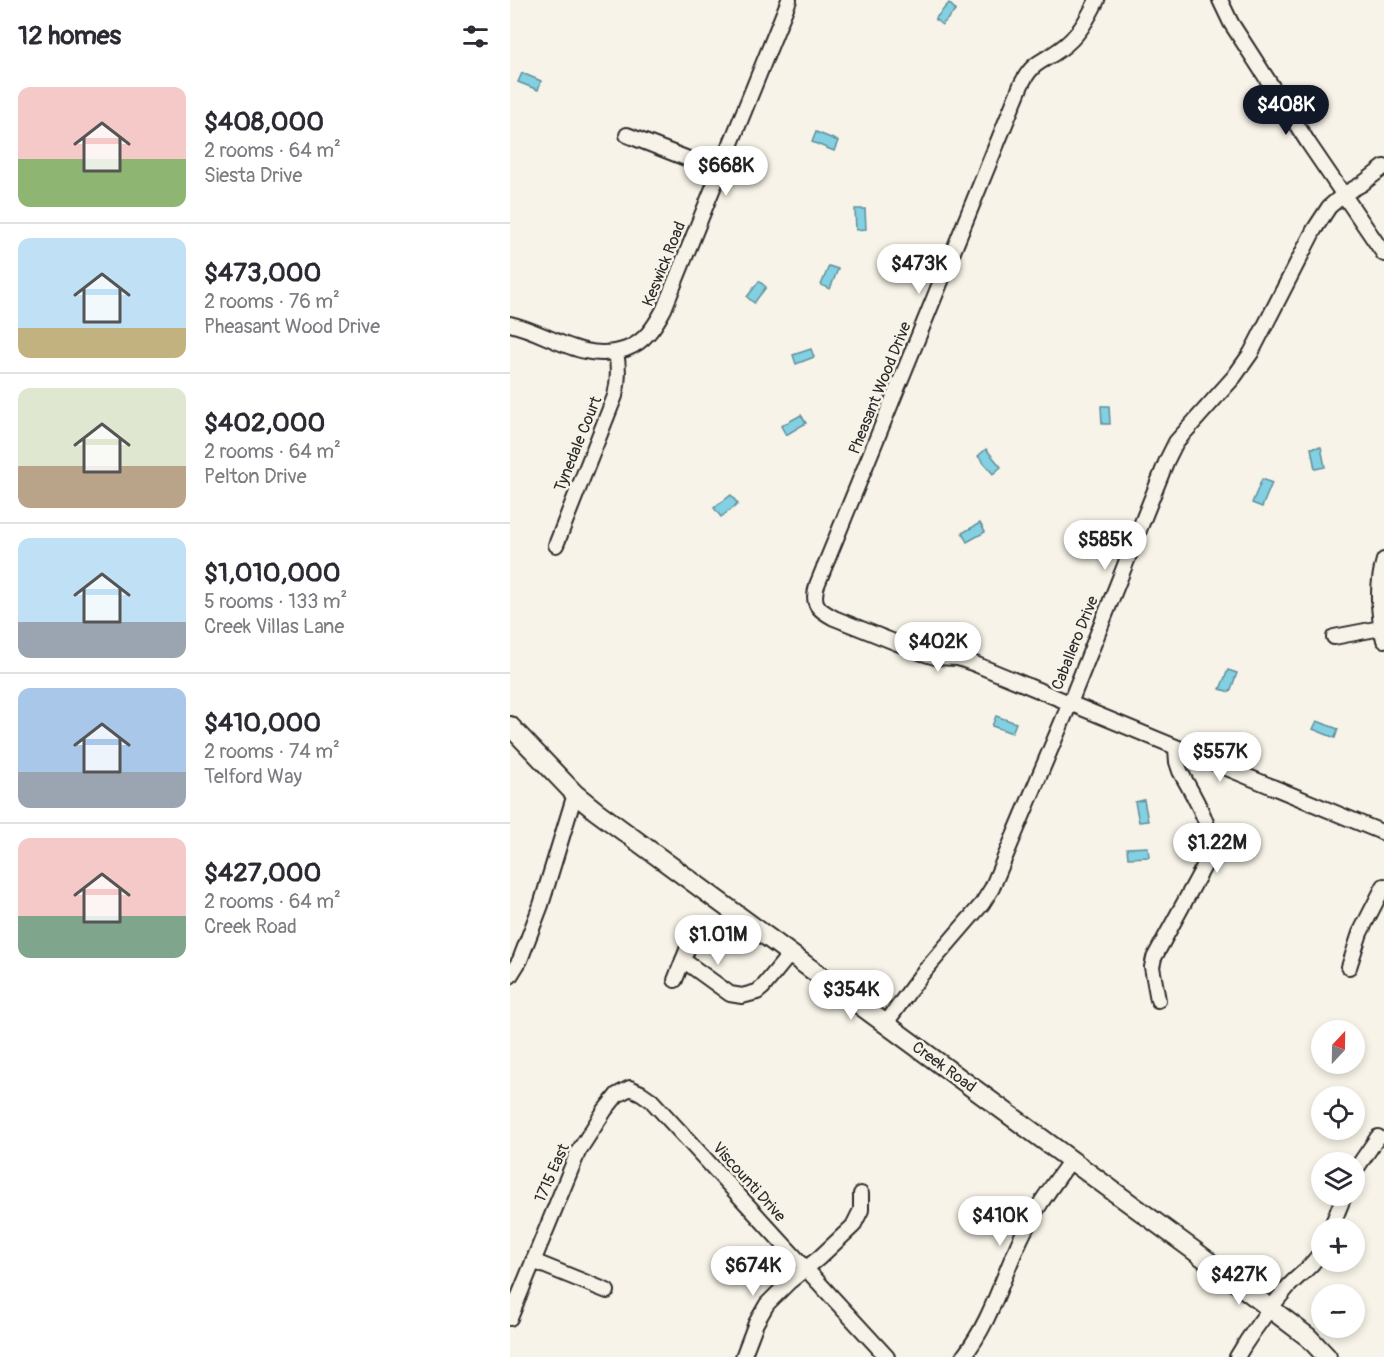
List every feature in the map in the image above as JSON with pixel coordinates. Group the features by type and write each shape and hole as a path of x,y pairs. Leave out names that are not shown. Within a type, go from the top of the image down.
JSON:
{"street":[{"name":"Keswick Road","path":"510,324 588,353 616,352 646,336 657,323 789,0"},
{"name":"Pheasant Wood Drive","path":"1070,702 958,658 935,657 922,653 834,618 821,611 815,599 817,585 1021,85 1027,73 1035,65 1059,51 1081,30 1097,0"},
{"path":"1220,0 1231,23 1309,144 1384,254"},
{"path":"627,135 719,171"},
{"name":"Caballero Drive","path":"886,1023 921,975 982,904 1002,866 1176,442 1234,377 1251,353 1314,230 1329,207 1384,167"},
{"name":"Tynedale Court","path":"556,545 615,396 619,375 616,352"},
{"path":"1334,637 1383,634 1378,598 1384,560"},
{"path":"1070,702 1384,833"},
{"name":"Creek Road","path":"510,726 575,794 596,811 1271,1308 1308,1337 1327,1357"},
{"path":"1158,1000 1152,967 1154,958 1203,868 1210,845 1207,823 1180,771 1176,748"},
{"path":"510,976 520,960 542,905 575,794"},
{"path":"1349,967 1360,933 1384,886"},
{"path":"675,980 695,930"},
{"path":"683,960 730,994 742,996 757,992 763,987 790,954"},
{"name":"1715 East","path":"510,1318 578,1152 611,1102 617,1095 630,1088"},
{"name":"Viscounti Drive","path":"630,1088 651,1100 887,1357"},
{"path":"1365,1156 1378,1137"},
{"path":"963,1357 983,1328 1029,1221 1071,1160"},
{"path":"743,1357 756,1323 767,1304 853,1226 861,1210 861,1194"},
{"path":"533,1261 607,1291"},
{"path":"1238,1357 1288,1286 1311,1266"}],"water":[{"path":"949,3 956,10 942,25 935,19"},
{"path":"522,73 541,81 538,90 518,82"},
{"path":"816,132 838,141 834,151 812,142"},
{"path":"855,209 865,209 866,229 856,230"},
{"path":"829,266 838,269 830,289 821,285"},
{"path":"759,281 766,287 754,303 747,297"},
{"path":"811,349 814,357 796,364 793,355"},
{"path":"1101,406 1109,406 1110,424 1102,424"},
{"path":"801,415 806,423 786,435 781,426"},
{"path":"1321,447 1325,467 1315,469 1311,448"},
{"path":"986,449 1001,467 993,474 978,456"},
{"path":"1262,479 1272,483 1262,507 1252,503"},
{"path":"731,495 738,504 721,517 714,508"},
{"path":"980,523 985,532 967,542 962,533"},
{"path":"1228,670 1237,673 1230,692 1220,689"},
{"path":"996,716 1016,723 1012,733 992,726"},
{"path":"1317,721 1338,729 1335,738 1313,729"},
{"path":"1144,800 1148,821 1139,822 1135,802"},
{"path":"1148,847 1149,857 1128,858 1127,848"}]}
